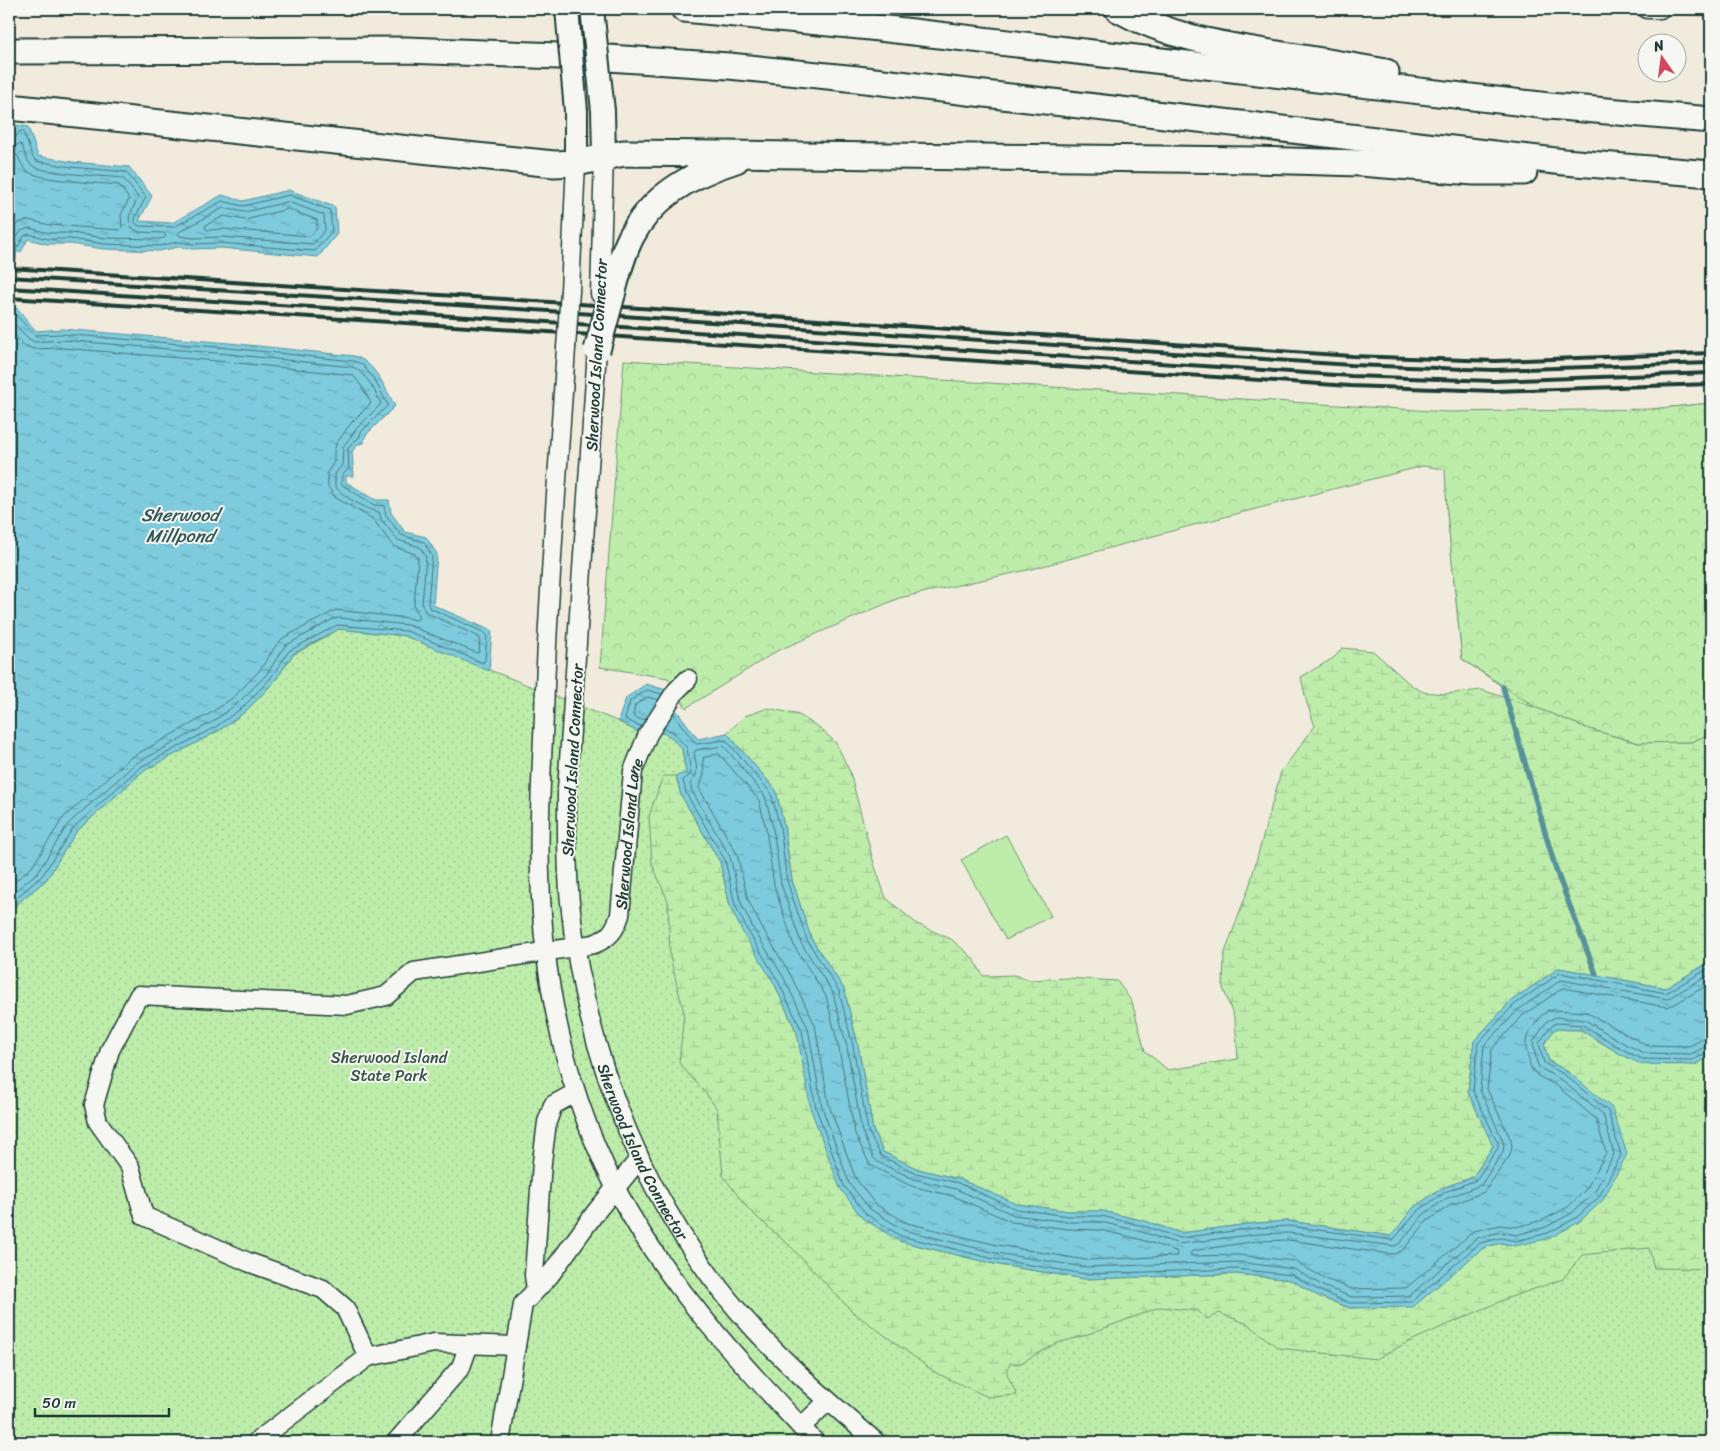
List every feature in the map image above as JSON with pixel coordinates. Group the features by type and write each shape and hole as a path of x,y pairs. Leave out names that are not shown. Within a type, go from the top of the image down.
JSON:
{"highway":[{"path":"684,9 870,27 1494,100 1678,119 1711,120"},
{"path":"1118,9 1170,32 1221,45 1678,119"},
{"path":"9,52 416,50 664,61 857,80 1555,162 1702,174"},
{"path":"9,107 554,164 576,163 624,153 1360,162 1474,172 1702,174"},
{"path":"597,350 606,295 632,236 641,222 658,202 679,185 695,176 727,163 753,155"}],"main road":[{"name":"Sherwood Island Connector","path":"567,9 576,111 576,163"},
{"name":"Sherwood Island Connector","path":"592,9 603,111 604,156"}],"street":[{"path":"1647,9 1660,9"},
{"name":"Sherwood Island Connector","path":"604,156 606,295"},
{"name":"Sherwood Island Connector","path":"576,163 570,291 547,624 541,797 540,873 545,951 556,1023 575,1094 588,1127 616,1188 650,1246 677,1286 733,1355 815,1442"},
{"name":"Sherwood Island Connector","path":"597,350 567,789 566,857 575,947 591,1021 607,1079 619,1112 640,1158 666,1208 704,1268 753,1328 803,1379 876,1442"},
{"name":"Sherwood Island Lane","path":"368,1357 344,1308 323,1289 248,1262 144,1216 130,1166 98,1122 94,1105 110,1050 139,996 347,1005 386,996 414,972 594,944 603,941 611,935 617,925 622,904 632,771 648,734 676,691 688,679"},
{"path":"536,1290 534,1274 542,1162 547,1122 553,1105 575,1094"},
{"path":"500,1442 523,1304 550,1275 595,1213 640,1158"},
{"path":"256,1442 368,1357 434,1343 516,1346"},
{"path":"396,1442 461,1367 469,1344"},
{"path":"801,1427 828,1401"}],"shaded area":[{"path":"1539,9 1711,9 1711,18"}],"green space":[{"path":"624,360 1448,412 1652,409 1711,403 1711,733 1692,742 1639,743 1589,729 1537,708 1462,659 1447,512 1445,469 1423,466 1032,569 899,598 777,651 686,708 668,678 600,667"},
{"name":"Sherwood Island State Park","path":"1711,403 1711,1442 9,1442 9,913 19,902 46,880 76,832 142,772 220,730 246,711 274,682 293,655 339,629 405,636 617,721 636,731 657,731 670,736 682,749 686,773 994,1264 1556,870 1503,687 1462,659 1447,512 1652,409"},
{"path":"1342,648 1373,651 1411,685 1423,692 1445,694 1482,690 1537,708 1589,729 1638,743 1692,742 1711,733 1711,961 1666,988 1559,968 1511,1001 1474,1041 1468,1092 1493,1146 1473,1177 1442,1188 1415,1207 1391,1236 1289,1221 1256,1223 1181,1233 1145,1221 1102,1211 1069,1211 1017,1204 959,1179 918,1169 883,1152 873,1130 858,1045 844,989 811,938 792,880 784,826 776,791 727,733 745,716 768,708 799,715 820,728 836,743 850,772 874,864 886,898 917,924 951,939 974,959 983,976 1014,975 1029,980 1068,978 1117,981 1132,1002 1145,1051 1168,1070 1238,1059 1235,1020 1223,988 1224,955 1249,887 1281,772 1315,726 1306,700 1301,677 1335,657"},
{"path":"663,776 676,776 681,795 720,862 730,907 774,983 797,1033 801,1050 899,1241 994,1264 1085,1279 1237,1274 1291,1280 1320,1297 1350,1308 1372,1307 1448,1276 1483,1248 1501,1243 1515,1246 1567,1071 1549,1061 1544,1044 1555,1028 1581,1030 1620,1054 1694,1065 1711,1056 1711,1269 1654,1268 1649,1248 1582,1255 1563,1279 1508,1298 1406,1343 1376,1359 1278,1348 1248,1324 1219,1313 1207,1319 1198,1311 1160,1307 1083,1336 1057,1343 1019,1364 1010,1363 1007,1374 1017,1395 988,1397 936,1373 853,1312 790,1246 749,1210 723,1176 717,1109 679,1063 684,1013 670,957 668,901 652,864 649,816"},
{"path":"1006,835 1051,916 1006,940 961,860"}],"water":[{"path":"16,125 28,127 38,156 72,162 129,167 152,196 139,221 172,223 222,195 243,201 289,190 335,207 337,234 318,257 221,248 192,249 178,247 159,251 104,249 70,244 47,244 28,239 21,252 9,252 9,140"},
{"name":"Sherwood Millpond","path":"9,307 18,309 36,331 62,329 229,343 354,356 361,359 374,370 395,406 365,436 364,443 358,444 352,452 354,476 346,476 346,482 376,500 389,500 391,513 405,532 426,537 437,554 433,605 492,631 489,671 405,636 339,629 293,654 274,682 246,711 220,730 142,772 76,832 46,880 19,902 9,913"},
{"path":"646,684 673,692 672,704 698,739 727,733 776,790 784,826 792,880 811,938 844,989 858,1045 873,1130 883,1152 918,1169 959,1179 1017,1204 1069,1211 1102,1211 1145,1221 1181,1233 1256,1223 1289,1221 1391,1236 1414,1207 1442,1188 1473,1177 1493,1146 1468,1092 1474,1041 1511,1001 1559,968 1666,988 1711,961 1711,1056 1694,1065 1641,1064 1620,1054 1581,1030 1555,1029 1544,1044 1549,1061 1567,1071 1612,1108 1627,1154 1603,1200 1579,1222 1550,1238 1515,1246 1501,1243 1483,1248 1413,1307 1350,1308 1320,1297 1291,1280 1237,1274 1085,1279 994,1264 899,1241 862,1218 840,1188 811,1110 797,1033 774,983 743,933 730,906 720,862 681,795 676,776 686,773 682,749 670,736 657,731 636,731 618,721 626,698"}],"waterway":[{"path":"14,245 14,259"},
{"path":"1503,687 1556,870 1596,974"}],"railway":[{"path":"9,268 1352,356 1495,361 1711,353"},
{"path":"9,277 1351,365 1494,370 1711,363"},
{"path":"9,288 1351,376 1494,381 1711,373"},
{"path":"9,298 1350,386 1494,391 1711,384"}]}
